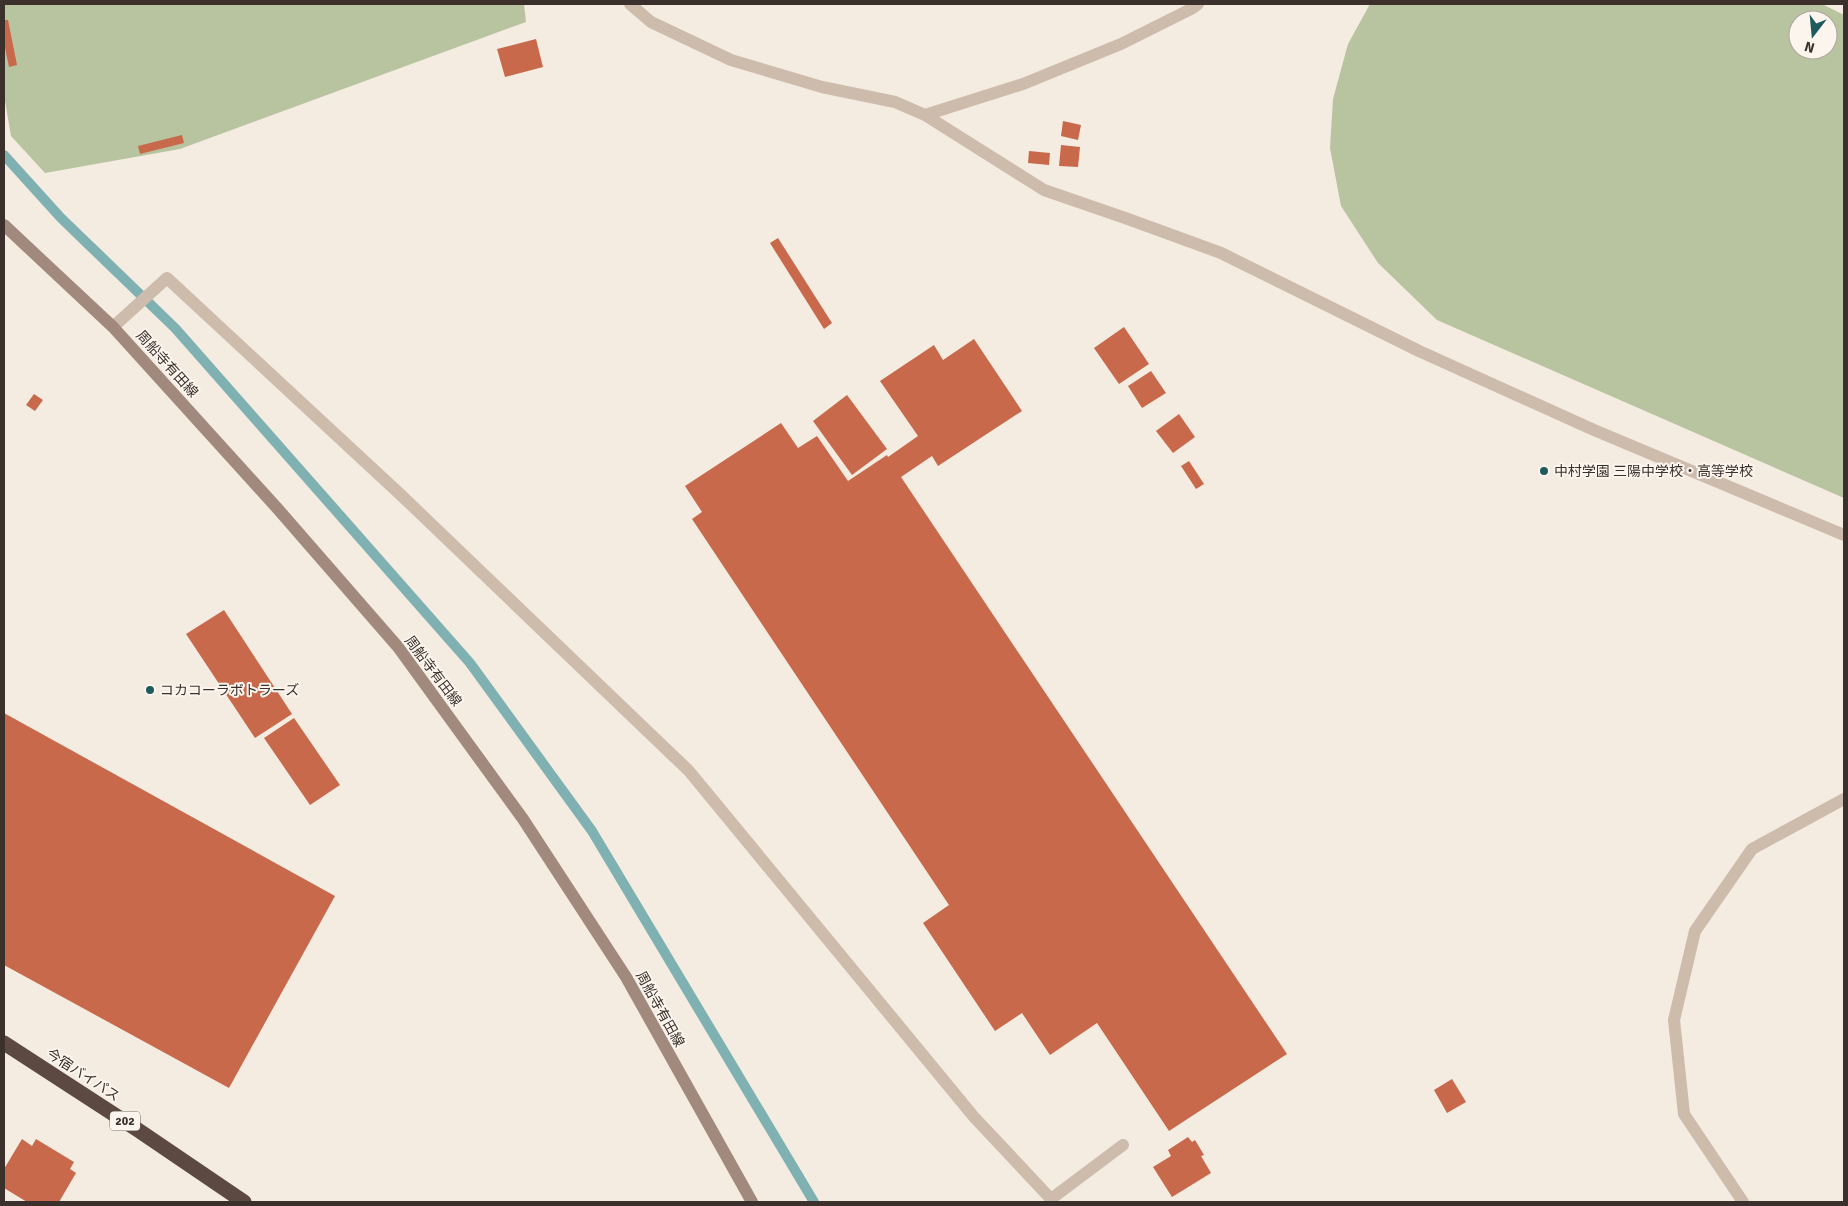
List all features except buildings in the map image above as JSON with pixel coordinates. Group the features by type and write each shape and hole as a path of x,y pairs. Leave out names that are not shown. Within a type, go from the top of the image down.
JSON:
{"highway":[{"name":"今宿バイパス","path":"4,1043 244,1202"}],"main road":[{"name":"周船寺有田線","path":"4,225 112,327 277,508 398,648 523,818 626,977 752,1202"}],"lane":[{"path":"630,4 651,22 731,60 822,88 895,102 925,115 1044,190 1128,218 1221,253 1437,359 1594,430 1844,536"},
{"path":"925,115 1032,81 1121,44 1198,4"},
{"path":"112,327 167,278 402,496 689,771 974,1117 1051,1199 1123,1145"},
{"path":"1743,1202 1684,1114 1674,1020 1695,931 1752,850 1844,799"}],"green space":[{"path":"4,4 524,4 526,22 180,149 45,173 11,136 4,95"},
{"path":"1370,4 1822,4 1834,10 1788,10 1788,60 1838,60 1838,12 1844,15 1844,498 1437,320 1378,263 1341,206 1330,148 1333,99 1348,44"}],"waterway":[{"path":"4,155 61,218 175,328 470,663 592,831 814,1202"}],"place":[{"name":"中村学園 三陽中学校・高等学校","path":"1544,471"},
{"name":"コカコーラボトラーズ","path":"150,690"}]}
